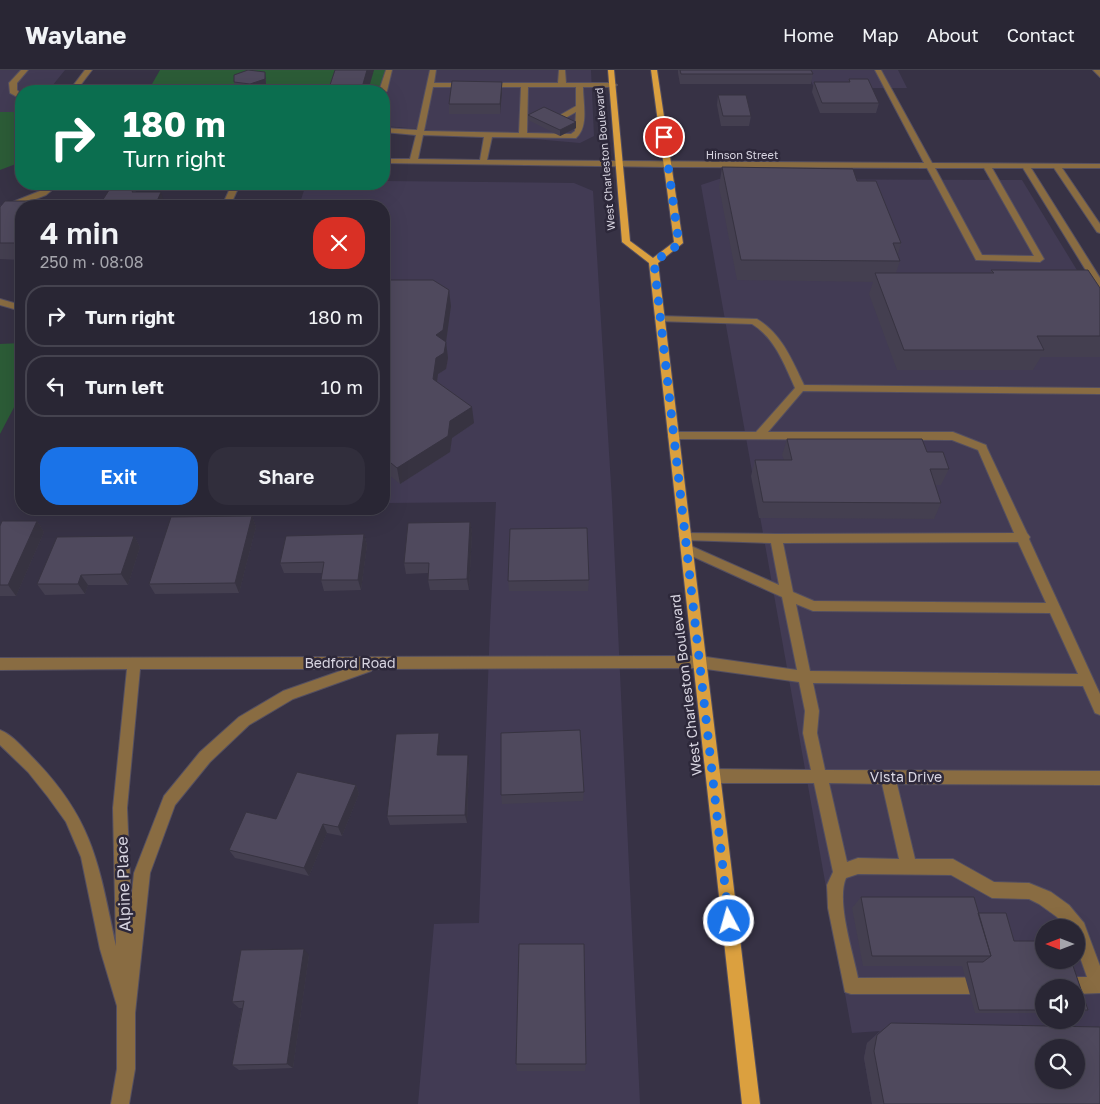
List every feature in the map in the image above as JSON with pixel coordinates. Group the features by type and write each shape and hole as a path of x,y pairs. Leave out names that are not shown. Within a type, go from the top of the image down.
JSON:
{"main road":[{"name":"West Charleston Boulevard","path":"611,70 626,242 654,262 751,1104"},
{"path":"648,70 655,74 679,244 654,262"}],"street":[{"path":"15,93 12,91 13,83 25,70"},
{"path":"77,85 89,70"},
{"path":"384,85 388,70"},
{"path":"414,161 433,70"},
{"path":"562,70 562,85"},
{"path":"878,70 979,258 1040,259 987,166"},
{"path":"1096,70 1100,75"},
{"path":"430,85 613,85"},
{"path":"524,135 525,85"},
{"path":"390,130 488,135 524,135 542,132 573,136 578,132 579,85"},
{"path":"557,119 579,107"},
{"path":"483,163 488,135"},
{"name":"Hinson Street","path":"390,161 667,166 1100,166"},
{"path":"1026,166 1100,285"},
{"path":"1056,166 1100,230"},
{"path":"25,200 47,190"},
{"path":"0,210 15,204"},
{"path":"0,302 15,306"},
{"path":"660,319 754,321 766,327 776,340 800,388"},
{"path":"800,388 1100,391"},
{"path":"759,436 800,388"},
{"path":"673,436 953,436 982,448 1100,709"},
{"path":"686,543 776,539 1024,538"},
{"path":"776,539 812,711 810,733 841,872 835,885 836,908 852,986 1098,985 1078,929 1063,911 1045,898 1029,890 992,890 953,867 858,866 841,872"},
{"path":"686,543 813,606 1055,608"},
{"name":"Bedford Road","path":"0,664 699,662 804,678 1087,680"},
{"path":"127,1011 142,873 169,801 205,757 244,721 288,695 377,663"},
{"name":"Alpine Place","path":"120,1104 126,1069 127,1011 120,808 134,664"},
{"path":"0,736 18,751 50,788 78,830 95,874 107,943 127,1011"},
{"name":"Vista Drive","path":"712,776 1100,778"},
{"path":"888,777 910,867"}],"shaded area":[{"path":"0,70 65,70 53,85 15,85 15,112 0,112"},
{"path":"386,70 591,70 594,136 580,143 390,127 390,85 382,85"},
{"path":"807,70 898,70 907,88 814,88"},
{"path":"719,179 1022,180 1100,308 1100,1104 872,1104 864,1058 867,1043 880,1031 852,1033 701,185"},
{"path":"390,181 574,183 593,191 612,501 640,1104 418,1104 434,924 479,923 496,502 390,503 390,200 301,200 304,190 390,190"}],"green space":[{"path":"160,70 386,70 382,85 151,85"},
{"path":"0,112 15,112 15,164 0,170"},
{"path":"15,343 15,405 0,434 0,344"}],"building":[{"path":"248,70 265,72 265,79 250,84 234,82 234,75"},
{"path":"335,70 367,70 363,85 330,85"},
{"path":"680,70 811,70 813,74 681,74"},
{"path":"849,79 868,79 879,103 822,103 814,82 850,82"},
{"path":"452,81 502,82 500,104 449,104"},
{"path":"718,95 746,95 751,116 723,116"},
{"path":"544,107 576,122 560,130 528,115"},
{"path":"722,167 853,169 857,181 876,181 901,243 893,243 900,261 741,260"},
{"path":"109,190 161,192 157,200 103,200"},
{"path":"5,201 15,201 15,243 0,243 0,207"},
{"path":"991,270 1088,270 1100,288 1100,336 1037,336 1044,350 904,350 875,273 994,273"},
{"path":"390,280 433,280 449,290 443,330 436,335 446,342 444,353 436,358 433,379 472,407 450,421 448,436 397,468 390,462"},
{"path":"787,439 922,439 927,452 943,452 949,469 930,469 941,503 763,502 755,460 792,460"},
{"path":"252,516 235,583 149,584 171,517"},
{"path":"2,521 37,521 8,585 0,585 0,526"},
{"path":"470,522 467,579 428,580 429,563 404,563 408,523"},
{"path":"587,528 589,580 508,581 510,529"},
{"path":"364,534 358,580 321,580 324,562 280,563 286,536"},
{"path":"134,536 121,574 81,575 78,584 37,584 57,537"},
{"path":"580,730 584,792 501,795 501,733"},
{"path":"439,733 437,755 468,755 465,815 387,816 396,734"},
{"path":"297,772 356,785 338,827 323,824 304,868 229,850 246,812 276,819"},
{"path":"861,897 974,897 991,956 872,956"},
{"path":"978,913 1006,913 1014,941 1035,941 1035,969 1074,969 1077,979 1035,979 1035,1010 979,1010 967,962 983,962 991,956"},
{"path":"519,944 584,944 586,1064 516,1064"},
{"path":"304,949 287,1064 232,1065 244,1001 232,1002 241,950"},
{"path":"891,1023 1035,1026 1035,1029 1085,1029 1085,1027 1100,1027 1100,1104 884,1104 874,1051 877,1035"}],"route":[{"path":"664,137 679,244 654,262 729,921"}]}
